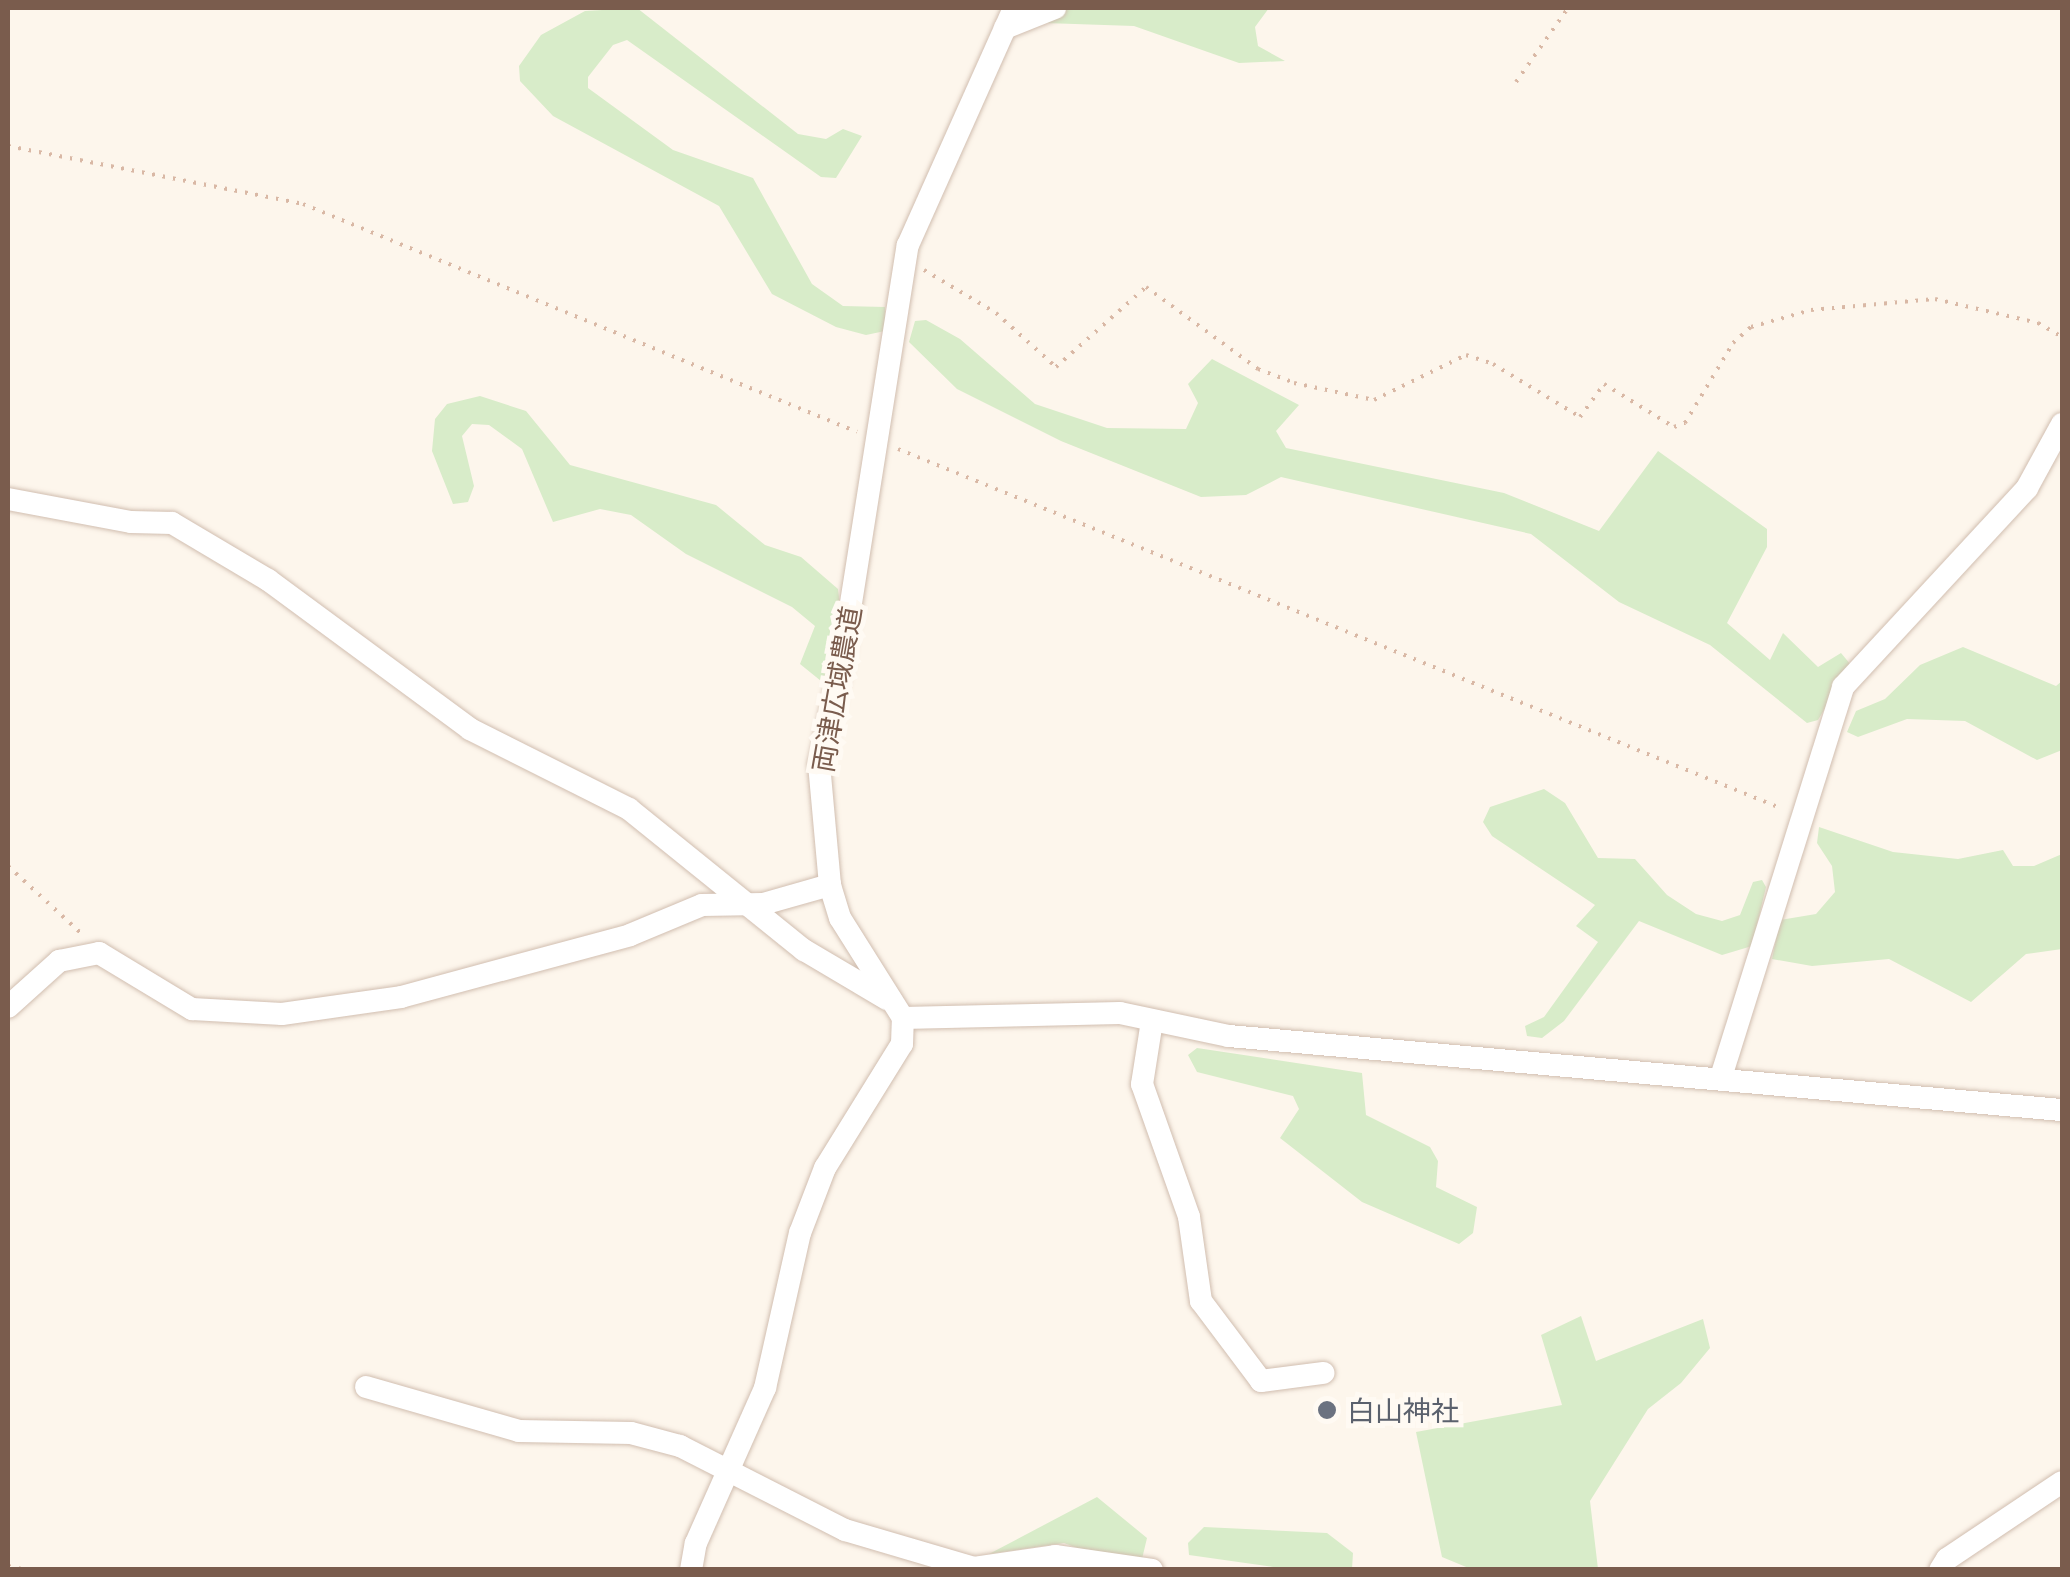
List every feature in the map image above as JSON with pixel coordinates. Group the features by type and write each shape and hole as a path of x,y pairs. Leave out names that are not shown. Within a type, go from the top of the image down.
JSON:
{"street":[{"path":"1010,18 1055,8"},
{"name":"両津広域農道","path":"897,1009 840,918 830,885 818,765 878,441 906,259 932,184 1010,18"},
{"path":"1721,1077 1843,686 2027,488 2062,424"},
{"path":"8,498 131,522 172,522 268,580 470,729 629,808 707,868 740,902 825,966 897,1009 1060,1009 1229,1036 2062,1110"},
{"path":"8,1007 59,961 99,953 192,1009 282,1014 401,997 494,976 702,905 763,904 830,885"},
{"path":"691,1570 696,1543 734,1469 766,1388 800,1233 844,1131 902,1044 897,1009"},
{"path":"1152,1021 1142,1084 1189,1217 1200,1301 1261,1381 1322,1373"},
{"path":"366,1387 519,1432 631,1433 734,1469 845,1530 974,1568 1054,1556 1152,1570"},
{"path":"1940,1570 1946,1558 2062,1482"}],"path":[{"path":"1516,82 1568,8"},
{"path":"8,146 303,204 1801,814"},
{"path":"906,259 996,313 1056,366 1146,287 1258,370 1294,383 1374,400 1466,355 1493,364 1580,417 1604,384 1674,426 1685,422 1733,343 1751,328 1811,310 1936,298 2038,323 2062,337"},
{"path":"8,866 99,953"},
{"path":"8,1566 27,1570"}],"green space":[{"path":"637,8 798,134 826,139 843,129 862,136 836,178 821,177 627,40 613,45 588,77 588,88 673,150 753,178 812,284 843,306 885,307 885,331 866,335 836,327 772,294 719,206 553,116 520,81 519,66 541,35 585,11"},
{"path":"1023,8 1269,8 1255,27 1258,46 1285,61 1239,63 1134,26 1045,23"},
{"path":"926,320 960,339 1035,404 1107,428 1186,429 1198,403 1188,384 1212,359 1299,405 1276,431 1286,448 1504,493 1599,531 1658,451 1767,529 1767,547 1727,623 1770,660 1783,633 1818,667 1841,653 1851,665 1818,720 1807,723 1710,645 1619,602 1531,534 1281,477 1246,495 1201,497 1061,441 957,389 909,342 915,321"},
{"path":"480,396 526,411 570,465 716,505 765,545 801,557 838,589 841,613 829,674 821,681 800,664 815,626 792,607 686,554 631,515 600,509 553,522 522,449 489,425 472,424 462,436 474,486 468,502 453,504 432,451 435,419 447,404"},
{"path":"1963,647 2056,686 2062,681 2062,750 2037,760 1965,721 1907,719 1858,737 1847,732 1856,711 1885,699 1920,665"},
{"path":"1544,789 1565,803 1598,858 1635,859 1667,895 1696,914 1722,921 1740,915 1753,882 1762,880 1766,887 1752,946 1722,955 1639,921 1564,1021 1542,1038 1527,1036 1525,1026 1544,1017 1598,942 1576,926 1595,905 1492,836 1483,822 1490,807"},
{"path":"1819,827 1893,852 1958,859 2003,850 2013,866 2034,866 2062,854 2062,949 2026,954 1971,1002 1889,959 1812,966 1772,959 1780,920 1816,914 1835,892 1832,866 1817,843"},
{"path":"1197,1048 1362,1073 1366,1115 1430,1147 1438,1161 1436,1187 1477,1207 1473,1233 1459,1244 1362,1202 1280,1138 1299,1109 1293,1096 1197,1072 1188,1055"},
{"path":"1581,1316 1596,1361 1703,1319 1710,1348 1681,1383 1648,1409 1590,1501 1598,1569 1471,1569 1442,1557 1416,1432 1562,1405 1541,1335"},
{"path":"1097,1497 1147,1538 1142,1559 1111,1561 1064,1543 989,1554"},
{"path":"1204,1527 1327,1533 1353,1553 1352,1569 1287,1569 1189,1555 1188,1543"}],"place":[{"name":"白山神社","path":"1327,1410"}]}
